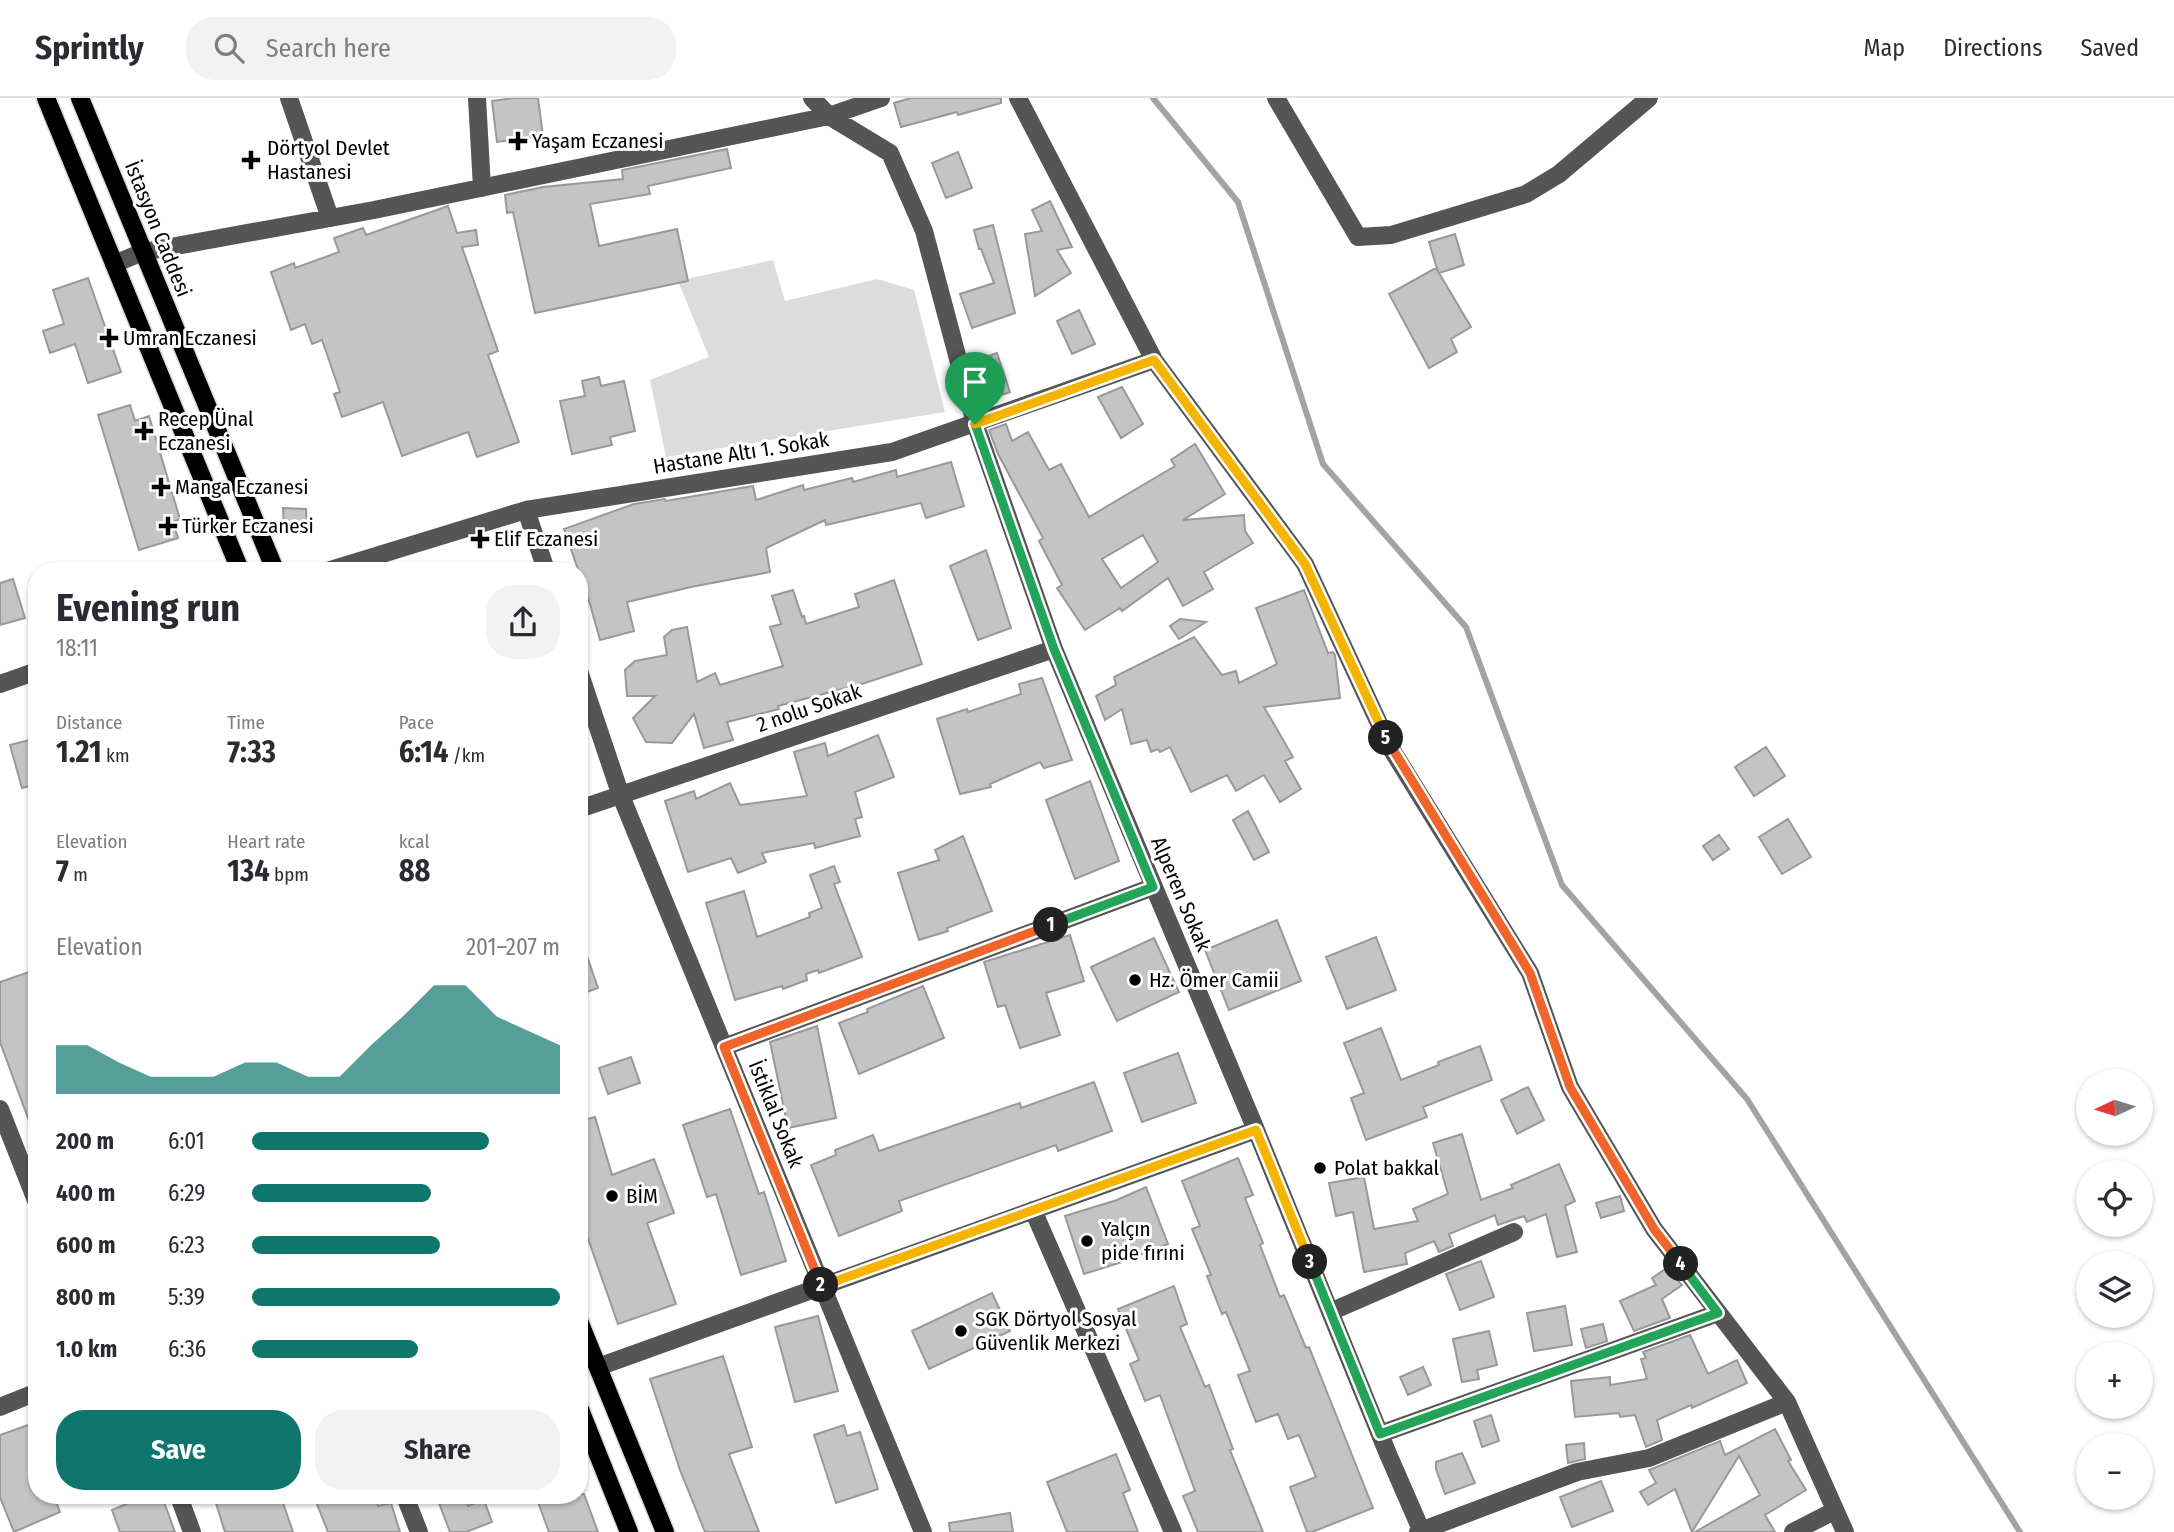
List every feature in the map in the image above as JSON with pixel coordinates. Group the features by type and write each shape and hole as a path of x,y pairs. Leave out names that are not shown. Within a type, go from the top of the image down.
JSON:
{"main road":[{"path":"46,98 237,562"},
{"name":"İstasyon Caddesi","path":"80,98 272,562"},
{"path":"588,1343 665,1532"},
{"path":"588,1430 629,1532"}],"street":[{"path":"289,98 330,218"},
{"path":"477,98 482,188"},
{"name":"Alperen Sokak","path":"812,98 829,116 890,153 924,231 975,424 1054,649 1256,1130 1420,1532"},
{"path":"114,264 143,252 482,188 829,116 881,98"},
{"path":"1018,98 1154,360 1305,564 1390,747 1530,973 1570,1087 1654,1229 1787,1402 1845,1532"},
{"path":"1276,98 1358,237 1391,235 1526,194 1559,174 1649,98"},
{"name":"Hastane Altı 1. Sokak","path":"356,562 526,510 892,452 1154,360"},
{"path":"526,510 543,562"},
{"name":"2 nolu Sokak","path":"588,806 1054,649"},
{"path":"0,684 28,677"},
{"name":"İstiklal Sokak","path":"588,698 621,796 923,1532"},
{"path":"724,1047 1153,887"},
{"path":"0,1109 28,1180"},
{"path":"598,1367 1256,1130"},
{"path":"1033,1210 1173,1532"},
{"path":"1330,1312 1514,1232"},
{"path":"1380,1434 1718,1313"},
{"path":"0,1407 28,1396"},
{"path":"1420,1532 1577,1472 1649,1458 1787,1402"},
{"path":"182,1504 192,1532"},
{"path":"408,1504 419,1532"},
{"path":"1793,1532 1834,1511"}],"shaded area":[{"path":"773,260 785,301 877,279 914,290 945,412 666,457 650,380 709,357 678,281"}],"building":[{"path":"538,98 543,136 497,142 492,101"},
{"path":"911,98 1001,98 1001,103 901,127 894,103"},
{"path":"727,149 731,168 648,186 650,194 590,204 599,246 677,229 688,281 535,313 513,212 507,213 505,195 543,187 623,179 622,170"},
{"path":"958,152 972,188 946,198 932,163"},
{"path":"1050,201 1072,247 1057,250 1071,273 1035,296 1025,234 1042,231 1032,210"},
{"path":"448,206 457,233 476,230 478,245 462,247 498,351 488,355 519,442 477,457 468,432 402,456 383,402 342,417 334,394 340,392 322,340 312,344 305,324 291,330 271,272 294,263 295,268 339,252 334,238 363,228 366,235"},
{"path":"993,225 1015,313 972,328 960,294 994,283 974,230"},
{"path":"1455,234 1464,265 1439,273 1471,327 1451,339 1457,352 1429,368 1389,294 1436,268 1438,272 1429,242"},
{"path":"88,278 121,372 88,383 75,344 50,353 43,331 64,324 53,290"},
{"path":"1079,310 1095,344 1072,354 1057,321"},
{"path":"997,353 1010,392 983,401 971,362"},
{"path":"599,377 601,386 624,381 635,431 610,437 612,445 572,454 560,401 585,396 582,381"},
{"path":"1122,387 1143,424 1121,438 1098,397"},
{"path":"130,405 135,421 149,416 180,519 173,522 178,538 139,550 98,415"},
{"path":"1006,424 1012,441 1028,432 1049,470 1061,464 1089,517 1175,466 1171,460 1195,444 1225,494 1183,520 1244,515 1245,531 1253,543 1204,572 1213,589 1183,606 1168,578 1122,611 1120,608 1085,630 1057,588 1062,585 1039,541 1043,538 998,454 989,430","holes":["1143,535 1158,562 1121,588 1102,559"]},
{"path":"951,462 964,506 926,518 921,503 826,525 825,520 766,548 770,572 627,602 634,631 600,640 588,598 588,562 575,562 564,529 634,504 665,499 666,501 753,486 756,500 803,485 804,490 852,478 853,482 896,470 897,477"},
{"path":"283,508 306,509 307,529 284,528"},
{"path":"986,550 1011,628 978,640 950,566"},
{"path":"13,579 25,618 0,625 0,583"},
{"path":"894,580 922,664 865,683 778,706 779,709 727,722 733,740 704,748 694,714 672,743 646,742 633,718 655,696 627,696 625,670 635,661 667,655 664,637 672,630 687,627 697,682 715,673 720,685 783,666 770,627 781,624 772,596 793,590 806,624 859,607 855,594"},
{"path":"1304,590 1328,653 1333,652 1335,655 1340,698 1264,707 1293,757 1285,761 1301,789 1280,802 1264,775 1236,791 1227,775 1191,792 1170,747 1160,752 1158,749 1151,752 1147,740 1131,744 1122,709 1105,720 1096,696 1116,685 1114,677 1194,637 1222,675 1236,671 1239,683 1277,664 1256,608"},
{"path":"1180,619 1206,622 1179,639 1170,626"},
{"path":"1042,678 1072,760 1044,768 1040,762 990,784 991,787 960,794 937,719 967,709 968,712 1021,694 1019,684"},
{"path":"878,735 894,777 855,792 862,817 855,819 860,836 815,848 814,843 762,853 766,862 738,873 731,858 688,872 665,801 694,791 696,799 730,783 740,805 807,796 794,752 825,743 828,756"},
{"path":"28,740 28,786 22,788 10,745"},
{"path":"1766,747 1785,776 1754,796 1735,767"},
{"path":"1090,781 1119,861 1075,879 1046,800"},
{"path":"1248,811 1269,852 1254,860 1233,820"},
{"path":"1788,819 1811,857 1782,874 1759,837"},
{"path":"1719,835 1729,849 1713,860 1703,846"},
{"path":"963,836 992,911 947,928 948,931 919,940 898,873 939,860 935,850"},
{"path":"834,866 840,882 834,884 862,957 819,973 818,970 806,974 807,980 783,989 782,986 735,1000 706,903 744,891 757,937 810,917 809,913 822,908 810,875"},
{"path":"1277,920 1301,981 1229,1010 1205,950"},
{"path":"1070,935 1084,981 1046,993 1060,1035 1020,1048 1005,1005 998,1007 984,962"},
{"path":"1376,937 1396,990 1347,1009 1326,957"},
{"name":"Hz. Ömer Camii","path":"1154,938 1179,992 1117,1021 1091,967"},
{"path":"588,959 598,988 588,992"},
{"path":"28,972 28,1118 0,1042 0,982"},
{"path":"923,986 944,1038 859,1074 839,1023"},
{"path":"817,1026 836,1118 788,1128 770,1042"},
{"path":"1381,1028 1401,1080 1480,1046 1492,1080 1423,1107 1427,1117 1366,1140 1351,1098 1364,1093 1344,1043"},
{"path":"1178,1053 1196,1103 1142,1122 1124,1073"},
{"path":"631,1057 640,1083 608,1094 599,1068"},
{"path":"1094,1082 1112,1131 1058,1151 1056,1145 899,1201 902,1211 839,1236 811,1165 836,1155 835,1150 873,1135 879,1151 1020,1103 1021,1108"},
{"path":"1528,1087 1544,1120 1517,1134 1501,1100"},
{"path":"730,1109 759,1194 764,1192 786,1261 741,1275 716,1194 707,1197 683,1125"},
{"path":"595,1117 612,1175 654,1159 674,1213 647,1223 676,1304 618,1324 588,1239 588,1119"},
{"path":"1462,1134 1481,1200 1513,1188 1511,1185 1559,1164 1575,1201 1565,1206 1577,1252 1557,1257 1546,1214 1527,1222 1524,1216 1498,1225 1495,1215 1449,1234 1453,1246 1439,1252 1434,1241 1405,1253 1407,1264 1364,1272 1353,1212 1336,1216 1329,1183 1364,1177 1374,1229 1418,1221 1413,1209 1448,1194 1433,1143"},
{"path":"1238,1158 1253,1195 1245,1198 1280,1297 1284,1295 1306,1348 1309,1347 1373,1508 1312,1532 1307,1532 1290,1487 1316,1477 1299,1435 1288,1439 1278,1414 1256,1422 1238,1375 1250,1371 1226,1312 1222,1314 1207,1276 1211,1275 1192,1229 1200,1226 1182,1181"},
{"path":"1146,1187 1168,1244 1084,1274 1065,1216 1117,1200"},
{"path":"1620,1196 1624,1211 1601,1218 1596,1203"},
{"path":"1481,1261 1494,1297 1460,1310 1446,1274"},
{"path":"1667,1268 1682,1285 1662,1299 1670,1318 1634,1331 1620,1301 1656,1285 1652,1278"},
{"path":"1174,1286 1187,1324 1180,1327 1205,1387 1209,1385 1233,1449 1230,1450 1263,1532 1198,1532 1183,1496 1195,1491 1160,1395 1145,1401 1130,1364 1139,1360 1118,1309"},
{"name":"SGK Dörtyol Sosyal Güvenlik Merkezi","path":"992,1293 1010,1331 929,1369 912,1331"},
{"path":"1565,1306 1572,1345 1534,1351 1527,1313"},
{"path":"818,1316 838,1391 795,1402 775,1327"},
{"path":"1603,1324 1607,1341 1586,1348 1581,1329"},
{"path":"1489,1331 1497,1365 1477,1370 1479,1379 1462,1382 1453,1339"},
{"path":"1690,1335 1708,1374 1737,1360 1747,1383 1692,1408 1691,1405 1657,1420 1662,1440 1646,1447 1635,1415 1620,1417 1619,1413 1575,1417 1571,1381 1610,1377 1610,1385 1647,1379 1641,1359 1646,1358 1643,1352"},
{"path":"723,1356 752,1447 729,1454 759,1532 705,1532 680,1470 650,1379"},
{"path":"1423,1367 1431,1385 1408,1395 1400,1377"},
{"path":"1491,1415 1499,1441 1482,1447 1474,1421"},
{"path":"28,1425 28,1504 57,1504 60,1512 14,1532 0,1497 0,1435"},
{"path":"844,1425 847,1436 860,1432 878,1489 836,1503 814,1435"},
{"path":"1775,1429 1791,1460 1788,1461 1806,1490 1765,1515 1775,1532 1695,1532 1760,1495 1739,1456 1692,1532 1675,1489 1648,1505 1640,1492 1656,1483 1649,1470 1720,1441 1725,1455"},
{"path":"1584,1443 1585,1459 1568,1463 1566,1445"},
{"path":"1462,1453 1475,1483 1445,1494 1436,1462"},
{"path":"1116,1454 1130,1490 1123,1493 1138,1532 1067,1532 1047,1482"},
{"path":"1601,1481 1613,1511 1572,1527 1560,1497"},
{"path":"126,1504 165,1504 175,1532 120,1532 112,1510"},
{"path":"216,1504 283,1504 293,1532 225,1532"},
{"path":"317,1504 391,1504 400,1532 328,1532"},
{"path":"439,1504 485,1504 492,1522 466,1532 450,1532"},
{"path":"539,1504 588,1504 598,1532 549,1532"},
{"path":"1010,1513 1013,1532 950,1532 949,1523"}],"waterway":[{"path":"1153,98 1238,202 1323,464 1466,627 1562,885 1747,1099 2020,1532"}],"place":[{"name":"Yaşam Eczanesi","path":"518,141"},
{"name":"Dörtyol Devlet Hastanesi","path":"251,160"},
{"name":"Umran Eczanesi","path":"109,338"},
{"name":"Recep Ünal Eczanesi","path":"144,431"},
{"name":"Manga Eczanesi","path":"161,487"},
{"name":"Türker Eczanesi","path":"168,526"},
{"name":"Elif Eczanesi","path":"480,539"},
{"name":"Hz. Ömer Camii","path":"1135,980"},
{"name":"Polat bakkal","path":"1320,1168"},
{"name":"BİM","path":"612,1196"},
{"name":"Yalçın pide fırıni","path":"1087,1241"},
{"name":"SGK Dörtyol Sosyal Güvenlik Merkezi","path":"961,1331"}],"route":[{"path":"1154,360 1305,564 1390,747 1530,973 1570,1087 1654,1229 1718,1313 1380,1434 1256,1130 822,1286 724,1047 1153,887 1054,649 975,424 1154,360"}]}
